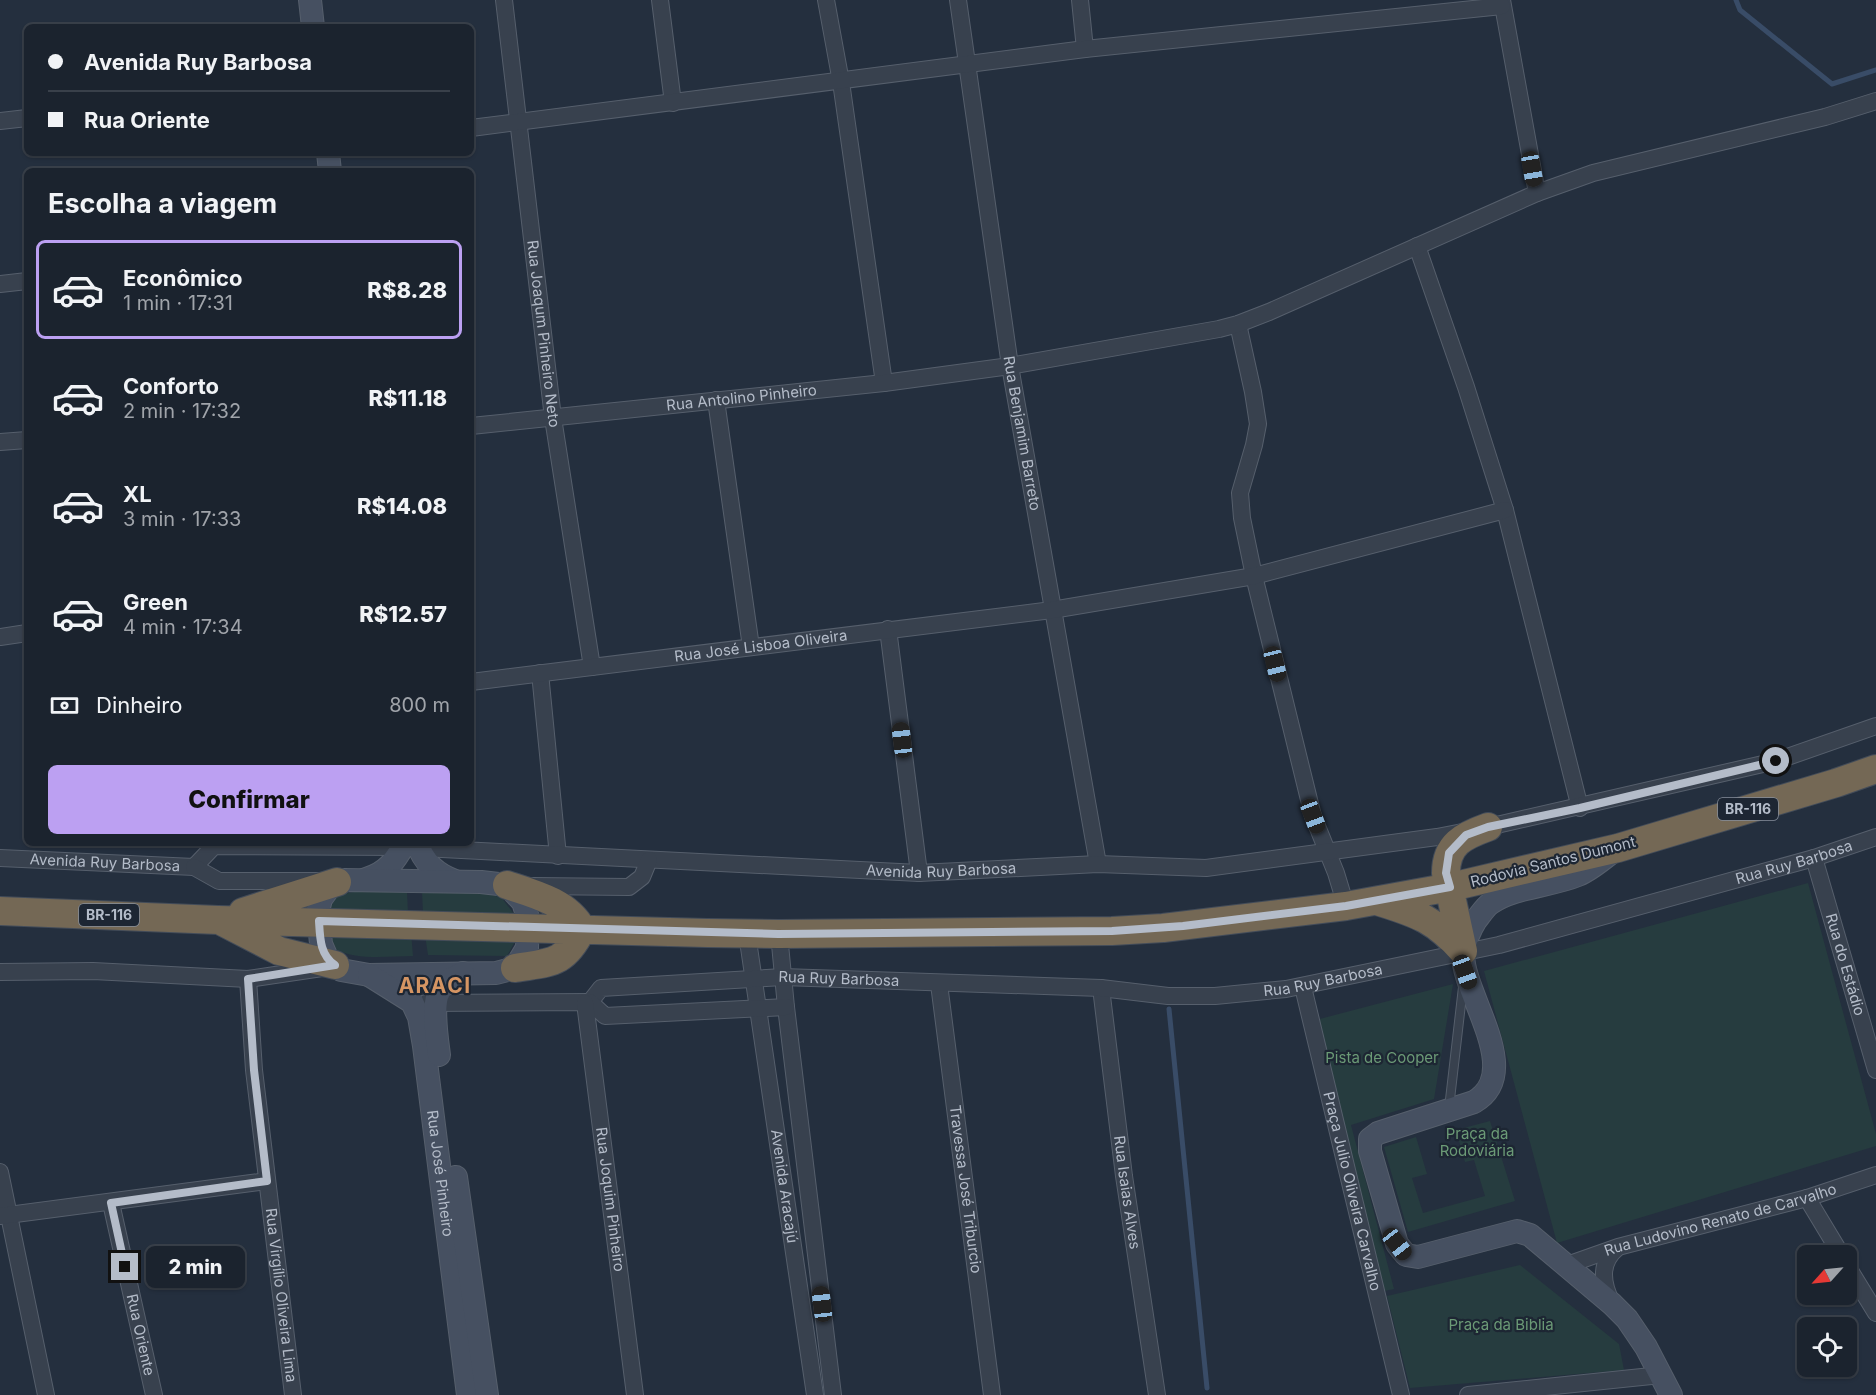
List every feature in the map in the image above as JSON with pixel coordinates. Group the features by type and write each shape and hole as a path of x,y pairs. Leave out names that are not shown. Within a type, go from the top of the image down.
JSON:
{"highway":[{"name":"Rodovia Santos Dumont","path":"0,911 218,920 747,934 1112,931 1186,926 1346,906 1450,887 1618,848 1876,769"},
{"path":"1464,962 1446,873 1449,853 1466,835 1488,827"},
{"path":"218,920 348,881"},
{"path":"507,885 554,902 577,920 582,929 572,949 562,956 548,962 515,968"},
{"path":"1378,901 1417,914 1439,926 1464,962"},
{"path":"218,920 279,951 335,965"}],"main road":[{"path":"310,0 313,24"},
{"path":"348,881 456,881 507,885 523,902 528,918 527,948 515,968 496,972 369,975 341,970 328,960 321,944 318,911 321,899 329,888 348,881 380,874 410,846"},
{"path":"412,846 432,869 443,877 456,881"},
{"path":"1464,962 1475,922 1490,903 1511,894 1580,875 1618,848"},
{"name":"Praça Julio Oliveira Carvalho","path":"1464,962 1492,1044 1494,1071 1488,1088 1482,1096 1449,1111 1378,1133 1370,1139 1370,1151 1397,1244 1406,1255 1418,1257 1517,1231 1538,1239 1566,1265"},
{"path":"436,1004 439,991 450,980 463,973"},
{"path":"369,975 412,1002"},
{"name":"Rua José Pinheiro","path":"412,1002 419,1017 424,1046 468,1395"},
{"name":"Rua José Pinheiro","path":"436,1004 438,1044 487,1395"},
{"path":"1566,1265 1612,1304 1636,1330 1666,1385"}],"street":[{"name":"Rua Joaqum Pinheiro Neto","path":"504,0 553,418 592,667"},
{"path":"662,0 673,104"},
{"path":"826,0 841,82 884,383"},
{"name":"Rua Benjamim Barreto","path":"958,0 1010,366 1098,864"},
{"path":"1080,0 1085,49"},
{"path":"474,128 841,82 966,63 1502,3 1537,192"},
{"name":"Rua Antolino Pinheiro","path":"474,426 884,383 1010,366 1182,337 1238,324 1537,192 1593,173 1814,120 1875,103"},
{"path":"0,121 24,118"},
{"path":"1417,246 1466,387 1505,510 1580,808"},
{"path":"0,284 24,281"},
{"path":"1238,324 1257,417 1254,445 1240,493 1240,505 1254,576 1313,816 1346,906"},
{"path":"716,400 751,647"},
{"path":"0,442 24,440"},
{"name":"Rua José Lisboa Oliveira","path":"474,682 1052,610 1254,576 1505,510"},
{"path":"888,629 919,873"},
{"path":"0,637 24,633"},
{"path":"540,672 558,856"},
{"name":"Avenida Ruy Barbosa","path":"424,846 558,856 919,873 1098,864 1206,868 1437,837 1580,808 1776,761 1876,726"},
{"name":"Rua Ruy Barbosa","path":"588,1002 601,988 783,977 1101,988 1168,996 1215,996 1303,987 1464,962 1500,945 1815,858 1876,837"},
{"name":"Avenida Ruy Barbosa","path":"0,858 194,867 214,846"},
{"name":"Rua do Estádio","path":"1815,858 1876,1070"},
{"path":"507,885 629,887 642,877 649,860"},
{"path":"194,867 219,881 260,879 348,881"},
{"name":"Avenida Aracajú","path":"747,934 815,1395"},
{"name":"Avenida Aracajú","path":"778,934 833,1395"},
{"path":"0,972 93,971 248,979 335,965"},
{"name":"Rua Virgílio Oliveira Lima","path":"248,979 254,1070 293,1395"},
{"name":"Travessa José Triburcio","path":"939,984 992,1395"},
{"name":"Praça Julio Oliveira Carvalho","path":"1303,987 1401,1395"},
{"name":"Rua Isaias Alves","path":"1101,988 1124,1176 1157,1395"},
{"path":"412,1002 436,1004 588,1002 604,1016 786,1007"},
{"name":"Rua Joquim Pinheiro","path":"588,1002 635,1395"},
{"path":"0,1172 5,1215 46,1395"},
{"name":"Rua Ludovino Renato de Carvalho","path":"1566,1265 1618,1247 1807,1198 1876,1175"},
{"path":"5,1215 267,1181"},
{"path":"1807,1198 1835,1245"},
{"name":"Rua Oriente","path":"111,1203 154,1395"},
{"path":"1612,1304 1606,1291 1604,1270 1609,1256 1618,1247"},
{"path":"1857,1281 1876,1313"},
{"path":"1468,1395 1666,1385"}],"lane":[{"path":"1449,1111 1464,962"}],"green space":[{"path":"1808,883 1876,1134 1876,1146 1557,1243 1484,971"},
{"path":"422,891 482,893 501,897 518,919 423,914"},
{"path":"354,892 407,892 408,913 326,913 327,904 337,895"},
{"path":"328,932 411,932 413,956 373,957 344,953 335,949"},
{"path":"425,935 518,936 507,956 428,955"},
{"name":"Pista de Cooper","path":"1453,984 1434,1099 1351,1125 1394,1289 1384,1291 1312,1021"},
{"name":"Praça da Rodoviária","path":"1490,1121 1515,1201 1408,1232 1384,1147 1416,1137 1427,1174 1412,1178 1423,1213 1485,1196 1474,1160 1465,1162 1456,1130"},
{"name":"Praça da Biblia","path":"1520,1265 1619,1344 1624,1370 1410,1388 1387,1296"}],"waterway":[{"path":"1736,0 1740,10 1832,84 1876,70"},
{"path":"1169,1009 1207,1388"}],"district":[{"name":"ARACI","path":"435,986"}],"route":[{"path":"125,1267 111,1203 267,1181 254,1070 248,979 335,965 328,960 321,944 319,921 778,934 1112,931 1244,920 1378,901 1450,887 1446,873 1449,853 1466,835 1488,827 1580,808 1776,761"}]}
